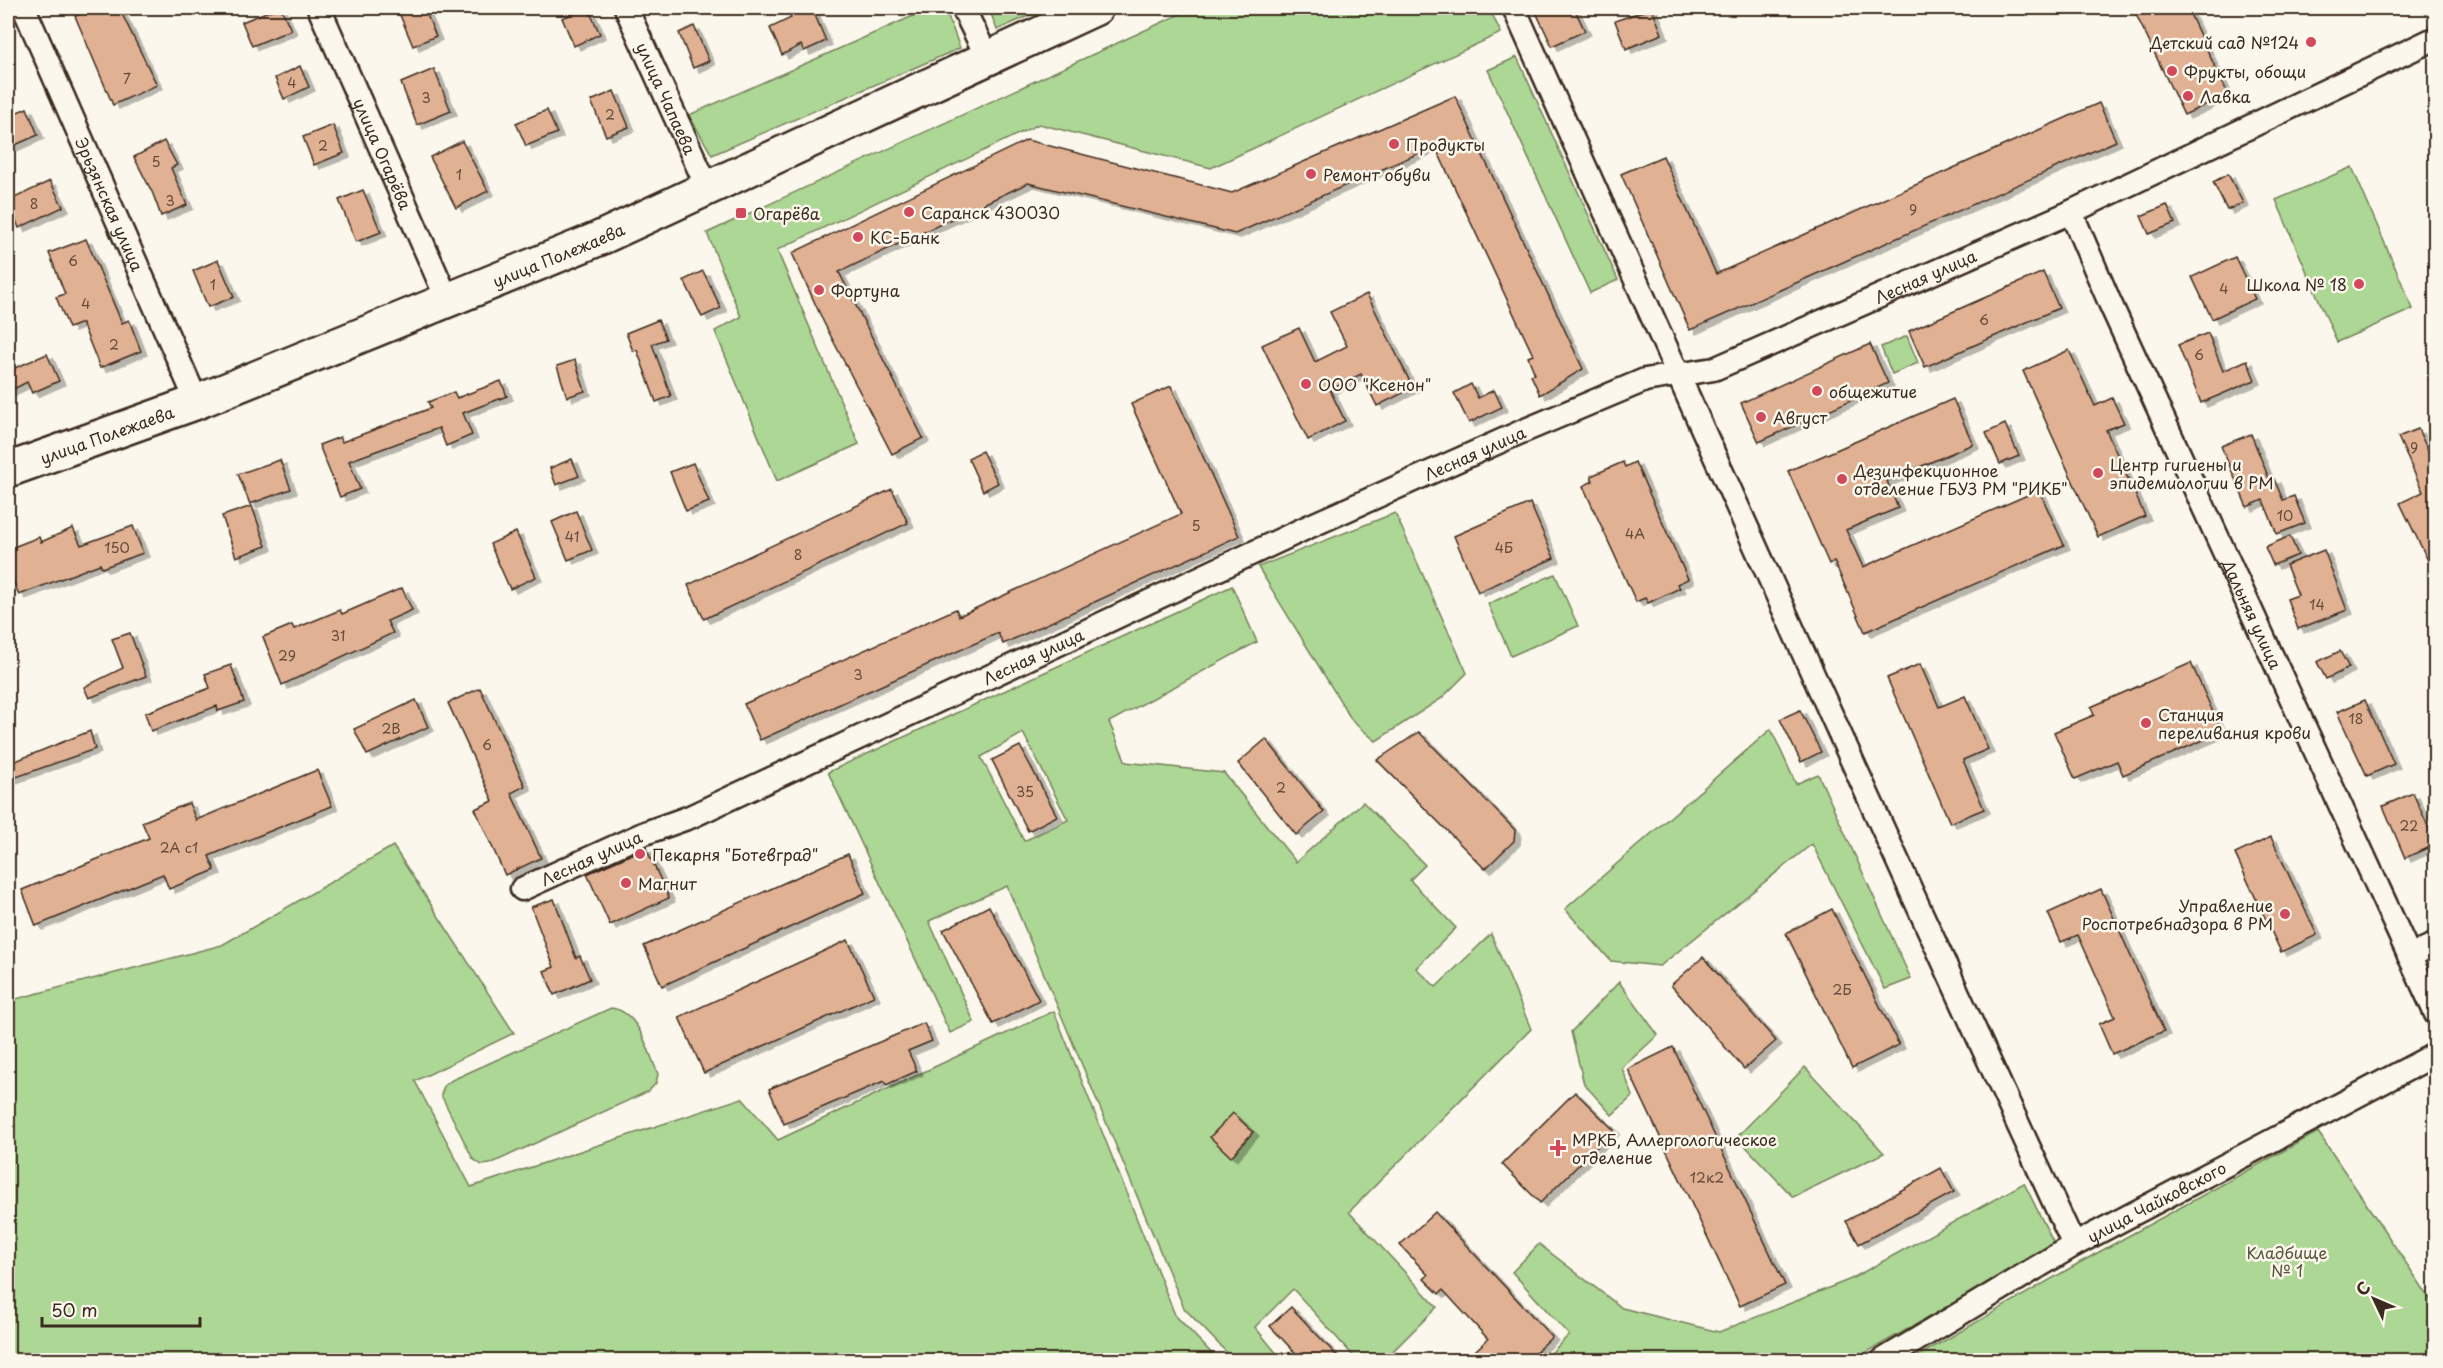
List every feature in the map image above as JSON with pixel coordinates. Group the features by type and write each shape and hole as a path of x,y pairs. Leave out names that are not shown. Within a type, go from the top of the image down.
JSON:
{"main road":[{"name":"улица Полежаева","path":"8,470 197,402 598,239 1096,8"}],"street":[{"name":"Эрьзянская улица","path":"24,8 197,402"},
{"name":"улица Огарёва","path":"319,8 448,301"},
{"name":"улица Чапаева","path":"626,8 708,189"},
{"path":"963,8 987,57"},
{"path":"1514,8 1847,753 2074,1245"},
{"name":"Лесная улица","path":"522,888 645,833 690,818 1308,527 1521,432 1645,380 1714,369 2072,212 2436,38"},
{"name":"Дальняя улица","path":"2072,212 2110,303 2436,1014"},
{"path":"2409,956 2436,944"},
{"name":"улица Чайковского","path":"1883,1360 2074,1245 2436,1054"}],"green space":[{"path":"931,8 945,8 960,48 712,155 689,115"},
{"path":"989,8 1046,8 997,30"},
{"path":"1193,8 1489,8 1501,33 1211,168 1039,124 777,250 859,444 777,481 715,331 741,317 707,233"},
{"path":"1517,57 1618,280 1590,293 1488,70"},
{"path":"2352,167 2413,309 2337,342 2276,200"},
{"path":"1907,336 1918,363 1892,374 1881,347"},
{"path":"1395,513 1467,673 1442,698 1376,741 1353,722 1258,567"},
{"path":"1555,574 1578,626 1511,656 1488,604"},
{"path":"1232,586 1257,642 1109,722 1126,762 1224,773 1296,862 1363,802 1425,865 1410,880 1456,928 1416,968 1436,987 1491,934 1531,1029 1349,1212 1437,1307 1384,1360 1357,1360 1293,1289 1255,1327 1282,1360 1234,1360 1184,1308 1007,886 929,921 974,1022 950,1033 828,772","holes":["1023,733 1068,820 1024,841 981,757"]},
{"path":"1771,729 1796,784 1818,774 1911,979 1885,989 1812,844 1660,966 1611,961 1565,909"},
{"path":"393,846 514,1033 415,1081 471,1187 742,1098 778,1140 1054,1011 1175,1315 1218,1360 8,1360 8,1001 222,945"},
{"path":"1619,982 1658,1035 1622,1068 1633,1096 1612,1115 1584,1084 1571,1032"},
{"path":"611,1008 629,1016 636,1024 646,1044 658,1074 656,1083 649,1091 490,1164 482,1165 473,1159 441,1095 444,1086 452,1080"},
{"path":"1805,1067 1884,1153 1793,1197 1737,1137"},
{"name":"Кладбище № 1","path":"2318,1132 2435,1306 2435,1360 1911,1360 2079,1263"},
{"path":"2024,1183 2055,1246 1853,1360 1544,1360 1569,1335 1512,1272 1539,1244 1622,1308 1719,1332 1851,1279"}],"building":[{"path":"94,8 119,8 157,85 113,105 75,16"},
{"path":"281,8 291,30 252,46 242,22"},
{"path":"397,8 424,8 436,36 413,46"},
{"path":"588,8 600,34 574,46 562,18"},
{"path":"787,8 812,8 826,41 804,51 801,45 782,55 770,28 791,18"},
{"path":"1534,8 1574,8 1585,31 1552,46"},
{"path":"1652,8 1662,34 1626,49 1615,21"},
{"path":"2133,8 2187,8 2228,94 2184,115"},
{"path":"694,26 709,61 693,68 679,33"},
{"path":"300,66 309,87 284,99 275,78"},
{"path":"434,69 451,111 417,125 401,83"},
{"path":"614,91 629,127 606,136 591,101"},
{"path":"1455,96 1583,369 1540,395 1531,375 1535,374 1528,357 1533,355 1435,146 1235,234 1028,183 839,272 923,438 892,454 824,323 792,253 1027,140 1232,193"},
{"path":"2099,103 2116,141 1690,330 1621,174 1663,156 1716,274"},
{"path":"27,108 38,135 8,148 8,116"},
{"path":"547,110 557,133 526,146 516,123"},
{"path":"333,125 344,153 314,165 303,137"},
{"path":"164,141 177,165 171,168 187,205 161,216 153,194 134,157"},
{"path":"462,141 488,191 456,208 430,157"},
{"path":"2228,174 2243,203 2227,210 2213,182"},
{"path":"50,181 63,207 19,228 8,201"},
{"path":"363,190 381,232 356,242 339,200"},
{"path":"2167,205 2175,223 2149,234 2141,216"},
{"path":"86,239 122,323 129,320 141,351 100,368 82,323 69,328 56,297 65,294 49,253"},
{"path":"2235,257 2255,299 2212,319 2192,277"},
{"path":"218,260 234,297 208,307 193,271"},
{"path":"703,271 721,308 702,317 684,280"},
{"path":"2043,272 2059,308 1925,367 1909,331"},
{"path":"1367,294 1413,388 1377,406 1361,374 1330,390 1345,421 1308,440 1262,345 1299,328 1315,362 1347,346 1330,312"},
{"path":"658,320 666,339 652,344 671,396 656,402 637,350 633,351 626,333"},
{"path":"2208,333 2223,371 2247,360 2255,380 2201,403 2178,345"},
{"name":"общежитие","path":"1870,344 1888,383 1759,442 1741,403"},
{"name":"Центр гигиены и эпидемиологии в РМ","path":"2069,350 2095,406 2112,398 2124,423 2106,430 2145,516 2098,537 2023,371"},
{"path":"47,354 59,381 32,393 27,382 8,392 8,371"},
{"path":"575,360 585,391 567,397 557,366"},
{"path":"501,381 507,396 463,413 472,435 446,446 439,428 349,461 360,489 340,497 319,445 340,437 342,442 431,408 428,402 454,392 457,398"},
{"path":"1471,384 1478,398 1494,390 1502,407 1469,423 1454,393"},
{"path":"1171,386 1239,536 1003,644 998,633 760,740 744,704 956,609 959,616 1181,514 1131,404"},
{"path":"1953,399 1973,444 1887,481 1898,508 1846,530 1863,567 2039,490 2064,545 1865,632 1834,561 1829,564 1788,471"},
{"path":"2005,424 2019,456 2000,464 1986,433"},
{"path":"2418,429 2436,468 2436,577 2400,503 2423,492 2398,437"},
{"path":"2251,434 2270,481 2274,479 2283,500 2294,496 2305,523 2277,534 2263,500 2247,507 2221,446"},
{"path":"982,451 998,483 983,491 968,458"},
{"path":"572,459 579,476 556,485 550,468"},
{"path":"280,460 291,489 250,504 238,474"},
{"path":"1623,462 1625,467 1635,462 1688,579 1677,584 1680,588 1648,603 1645,598 1636,602 1583,486 1593,481 1591,476"},
{"path":"693,463 709,502 686,511 670,472"},
{"path":"892,489 908,523 704,619 688,585"},
{"path":"1530,503 1554,558 1478,592 1454,536"},
{"path":"252,506 266,546 236,557 222,516"},
{"path":"576,511 592,550 568,560 552,522"},
{"path":"133,526 143,553 102,568 100,564 19,595 8,567 8,549 39,537 41,542 73,528 81,545"},
{"path":"516,532 536,577 510,589 490,544"},
{"path":"2290,536 2298,555 2273,565 2265,547"},
{"path":"2324,550 2347,610 2298,629 2287,599 2298,595 2286,565"},
{"path":"402,588 412,610 387,621 393,633 282,685 263,637 292,625 294,629 340,610 342,614"},
{"path":"130,633 146,676 89,698 84,687 123,668 112,639"},
{"path":"2340,651 2349,668 2326,679 2317,662"},
{"name":"Станция переливания крови","path":"2191,663 2222,732 2123,775 2117,761 2075,779 2054,732 2094,715 2091,707"},
{"path":"1920,664 1939,707 1965,696 1988,749 1963,760 1984,809 1950,823 1887,678"},
{"path":"231,665 244,702 218,711 217,706 151,731 145,713 210,688 205,674"},
{"path":"480,688 525,786 511,793 541,858 505,875 475,809 493,801 448,703"},
{"path":"416,700 428,727 367,755 354,729"},
{"path":"2365,700 2394,764 2367,776 2337,712"},
{"path":"1800,710 1821,752 1801,762 1780,719"},
{"path":"90,731 95,749 8,780 8,764"},
{"path":"1419,732 1515,830 1514,841 1485,869 1377,760"},
{"path":"1266,739 1324,812 1296,835 1238,763"},
{"path":"1020,746 1057,816 1028,831 992,760"},
{"path":"317,770 332,806 209,856 215,870 169,889 163,874 36,926 22,890 149,838 142,822 189,803 196,820"},
{"path":"2413,793 2436,844 2405,858 2383,806"},
{"name":"Управление Роспотребнадзора в РМ","path":"2271,837 2317,935 2281,952 2235,854"},
{"path":"646,848 669,898 610,925 587,874"},
{"path":"848,854 865,893 662,986 644,946"},
{"path":"2101,889 2164,1031 2112,1054 2099,1024 2115,1017 2078,935 2061,942 2048,913"},
{"path":"554,899 576,958 580,956 590,979 554,995 544,971 554,967 531,907"},
{"path":"989,906 1039,1000 993,1024 943,930"},
{"path":"1832,909 1899,1045 1852,1068 1786,933"},
{"path":"848,940 874,996 704,1073 679,1017"},
{"path":"1703,957 1776,1041 1744,1069 1671,985"},
{"path":"924,1023 932,1041 908,1051 917,1071 886,1085 884,1081 784,1124 769,1089"},
{"path":"1673,1047 1785,1285 1740,1306 1628,1069"},
{"path":"1575,1092 1614,1130 1540,1203 1502,1164"},
{"path":"1233,1113 1253,1132 1231,1157 1210,1137"},
{"path":"1941,1168 1954,1192 1859,1244 1846,1221"},
{"path":"1435,1212 1552,1337 1527,1360 1465,1360 1488,1339 1443,1290 1439,1294 1424,1279 1428,1275 1400,1245"},
{"path":"1291,1307 1341,1360 1302,1360 1270,1326"}],"place":[{"name":"Детский сад №124","path":"2311,42"},
{"name":"Фрукты, обощи","path":"2172,71"},
{"name":"Лавка","path":"2188,96"},
{"name":"Продукты","path":"1394,144"},
{"name":"Ремонт обуви","path":"1311,174"},
{"name":"Саранск 430030","path":"909,212"},
{"name":"Огарёва","path":"741,213"},
{"name":"КС-Банк","path":"858,237"},
{"name":"Школа № 18","path":"2359,284"},
{"name":"Фортуна","path":"819,290"},
{"name":"ООО \"Ксенон\"","path":"1306,384"},
{"name":"общежитие","path":"1817,391"},
{"name":"Август","path":"1761,417"},
{"name":"Центр гигиены и эпидемиологии в РМ","path":"2098,473"},
{"name":"Дезинфекционное отделение ГБУЗ РМ \"РИКБ\"","path":"1842,479"},
{"name":"Станция переливания крови","path":"2146,723"},
{"name":"Пекарня \"Ботевград\"","path":"640,854"},
{"name":"Магнит","path":"626,883"},
{"name":"Управление Роспотребнадзора в РМ","path":"2285,914"},
{"name":"МРКБ, Аллергологическое отделение","path":"1558,1148"}]}
